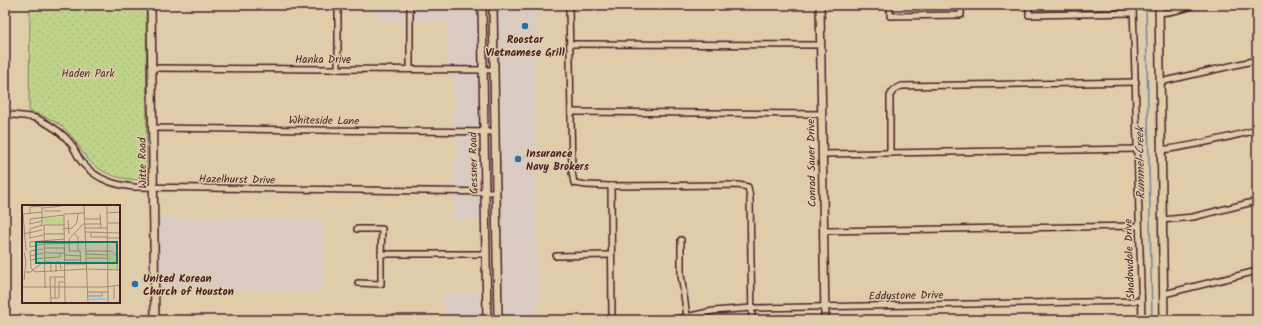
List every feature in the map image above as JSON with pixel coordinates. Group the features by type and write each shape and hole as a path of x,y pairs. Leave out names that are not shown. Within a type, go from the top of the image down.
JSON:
{"street":[{"name":"Witte Road","path":"151,5 155,320"},
{"path":"338,5 338,68"},
{"name":"Gessner Road","path":"482,5 487,320"},
{"name":"Gessner Road","path":"493,5 498,320"},
{"path":"569,5 572,172 574,183 611,186 738,185 748,188 750,198 752,320"},
{"name":"Conrad Sauer Drive","path":"820,5 825,320"},
{"path":"890,5 890,16 961,15 961,5"},
{"path":"1029,5 1029,15 1133,14"},
{"name":"Shadowdale Drive","path":"1133,5 1142,320"},
{"path":"1164,320 1159,9 1173,12 1194,5"},
{"path":"410,7 410,69"},
{"path":"570,44 820,45"},
{"path":"1160,82 1257,60"},
{"name":"Hanka Drive","path":"152,68 494,70"},
{"path":"890,153 890,96 896,87 1136,82"},
{"path":"571,112 822,114"},
{"name":"Hazelhurst Drive","path":"5,114 28,116 51,126 67,139 84,165 92,172 108,182 134,188 496,192"},
{"name":"Whiteside Lane","path":"152,128 495,132"},
{"path":"1161,150 1201,144 1257,130"},
{"path":"823,154 1138,149"},
{"path":"611,186 612,320"},
{"path":"1162,220 1193,217 1257,200"},
{"path":"824,231 1139,226"},
{"path":"357,229 382,229 381,284 358,283"},
{"path":"681,240 681,275 687,316"},
{"path":"381,254 486,254"},
{"path":"556,256 611,255"},
{"path":"1164,294 1257,271"},
{"name":"Eddystone Drive","path":"672,320 712,311 752,308 1142,301"}],"shaded area":[{"path":"375,5 477,5 480,220 453,220 453,162 457,162 458,135 453,128 453,72 447,67 447,22 375,21"},
{"path":"498,5 535,5 538,320 503,320"},
{"path":"159,217 323,219 324,292 160,289"},
{"path":"481,292 482,320 444,320 443,293"}],"green space":[{"name":"Haden Park","path":"30,5 146,5 147,180 123,178 108,174 101,170 88,159 63,127 51,119 29,111"},
{"path":"5,246 8,315 5,316"}],"waterway":[{"name":"Rummel Creek","path":"1146,5 1152,320"}],"place":[{"name":"Roostar Vietnamese Grill","path":"525,26"},
{"name":"Insurance Navy Brokers","path":"518,159"},
{"name":"United Korean Church of Houston","path":"135,284"}]}
